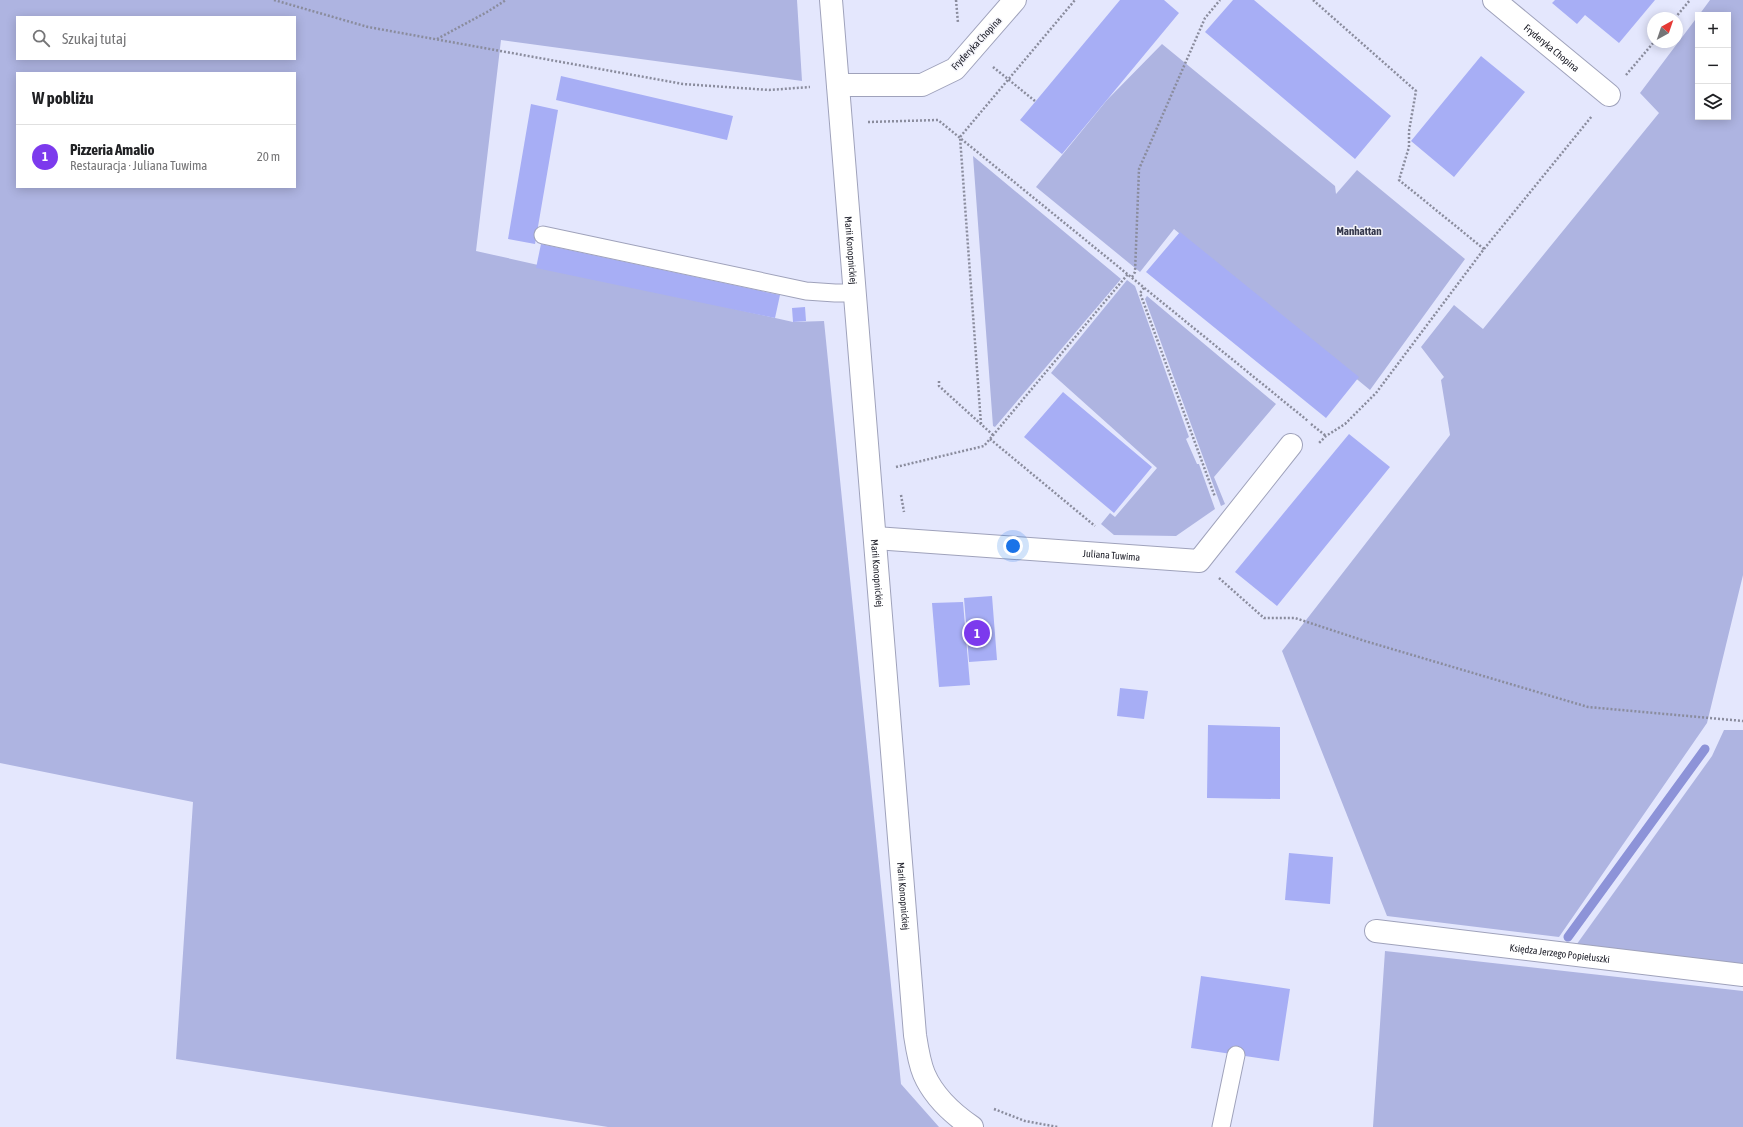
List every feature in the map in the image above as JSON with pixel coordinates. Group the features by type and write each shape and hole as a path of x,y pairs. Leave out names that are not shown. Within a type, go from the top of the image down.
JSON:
{"street":[{"name":"Marii Konopnickiej","path":"831,0 915,1027 919,1056 925,1075 936,1093 950,1108 972,1127"},
{"name":"Fryderyka Chopina","path":"838,86 922,86 955,69 1015,0"},
{"name":"Fryderyka Chopina","path":"1494,0 1609,95"},
{"name":"Juliana Tuwima","path":"875,538 1199,561 1291,445"},
{"name":"Księdza Jerzego Popiełuszki","path":"1376,931 1743,975"}],"lane":[{"path":"543,235 806,291 835,293 855,292"},
{"path":"1221,1127 1236,1055"}],"path":[{"path":"274,0 368,27 683,84 769,90 838,86"},
{"path":"437,39 506,0"},
{"path":"981,424 960,137 1075,0"},
{"path":"1132,277 1135,272 1139,169 1205,18 1220,0"},
{"path":"1313,0 1416,91 1409,131 1409,147 1399,180 1484,248"},
{"path":"1680,12 1690,0"},
{"path":"1316,448 1326,436 1345,424 1376,394 1484,248 1649,48"},
{"path":"868,122 938,120 1326,436"},
{"path":"891,468 984,446 1128,274"},
{"path":"1144,288 1140,293 1217,503 1220,511 1230,522"},
{"path":"939,381 939,386 994,435"},
{"path":"990,439 1099,529"},
{"path":"1217,576 1264,618 1295,618 1365,641 1588,707 1743,722"},
{"path":"989,1106 1025,1121 1058,1127"}],"shaded area":[{"path":"0,0 797,0 802,81 501,40 476,251 793,322 824,321 901,1084 939,1127 608,1127 176,1059 193,802 0,763"},
{"path":"1710,0 1743,0 1743,575 1707,723 1559,937 1387,916 1282,651 1450,435 1441,380 1444,377 1421,347 1454,305 1483,329 1659,113 1640,93 1674,48 1683,48 1683,36 1695,20 1695,120 1731,120 1731,12 1701,12"},
{"path":"1162,44 1335,186 1336,194 1357,170 1465,259 1370,390 1174,229 1140,272 1036,187 1107,100"},
{"path":"973,156 1121,279 995,427 993,426"},
{"path":"1127,280 1135,286 1189,437 1186,439 1197,464 1199,464 1215,509 1176,536 1114,535 1101,524 1110,513 1115,517 1157,468 1051,373"},
{"path":"1147,296 1276,404 1214,477 1225,504 1221,506 1145,299"},
{"path":"1724,730 1743,730 1743,967 1574,948 1712,756"},
{"path":"1385,951 1743,991 1743,1127 1373,1127"}],"building":[{"path":"1120,0 1164,0 1179,13 1062,154 1020,120"},
{"path":"1233,0 1254,0 1391,116 1355,159 1205,32"},
{"path":"1555,0 1655,0 1619,43 1585,15 1577,24 1552,3"},
{"path":"1481,56 1525,92 1454,177 1411,141"},
{"path":"561,76 733,116 727,140 556,100"},
{"path":"531,104 558,110 535,244 508,239"},
{"path":"1180,232 1359,377 1326,418 1146,272"},
{"path":"541,244 780,295 775,318 536,268"},
{"path":"805,307 806,321 793,322 792,308"},
{"path":"1063,392 1152,467 1114,513 1024,437"},
{"path":"1349,434 1390,467 1277,606 1235,572"},
{"path":"992,596 997,660 969,662 964,598"},
{"path":"963,602 970,685 939,687 932,603"},
{"path":"1120,688 1148,691 1144,719 1117,716"},
{"path":"1208,725 1280,727 1280,799 1207,798"},
{"path":"1289,853 1333,857 1330,904 1285,900"},
{"path":"1201,976 1290,989 1279,1061 1191,1048"}],"waterway":[{"path":"1568,937 1705,749"}],"place":[{"name":"Pizzeria Amalio","path":"977,633"}],"district":[{"name":"Manhattan","path":"1359,231"}]}
